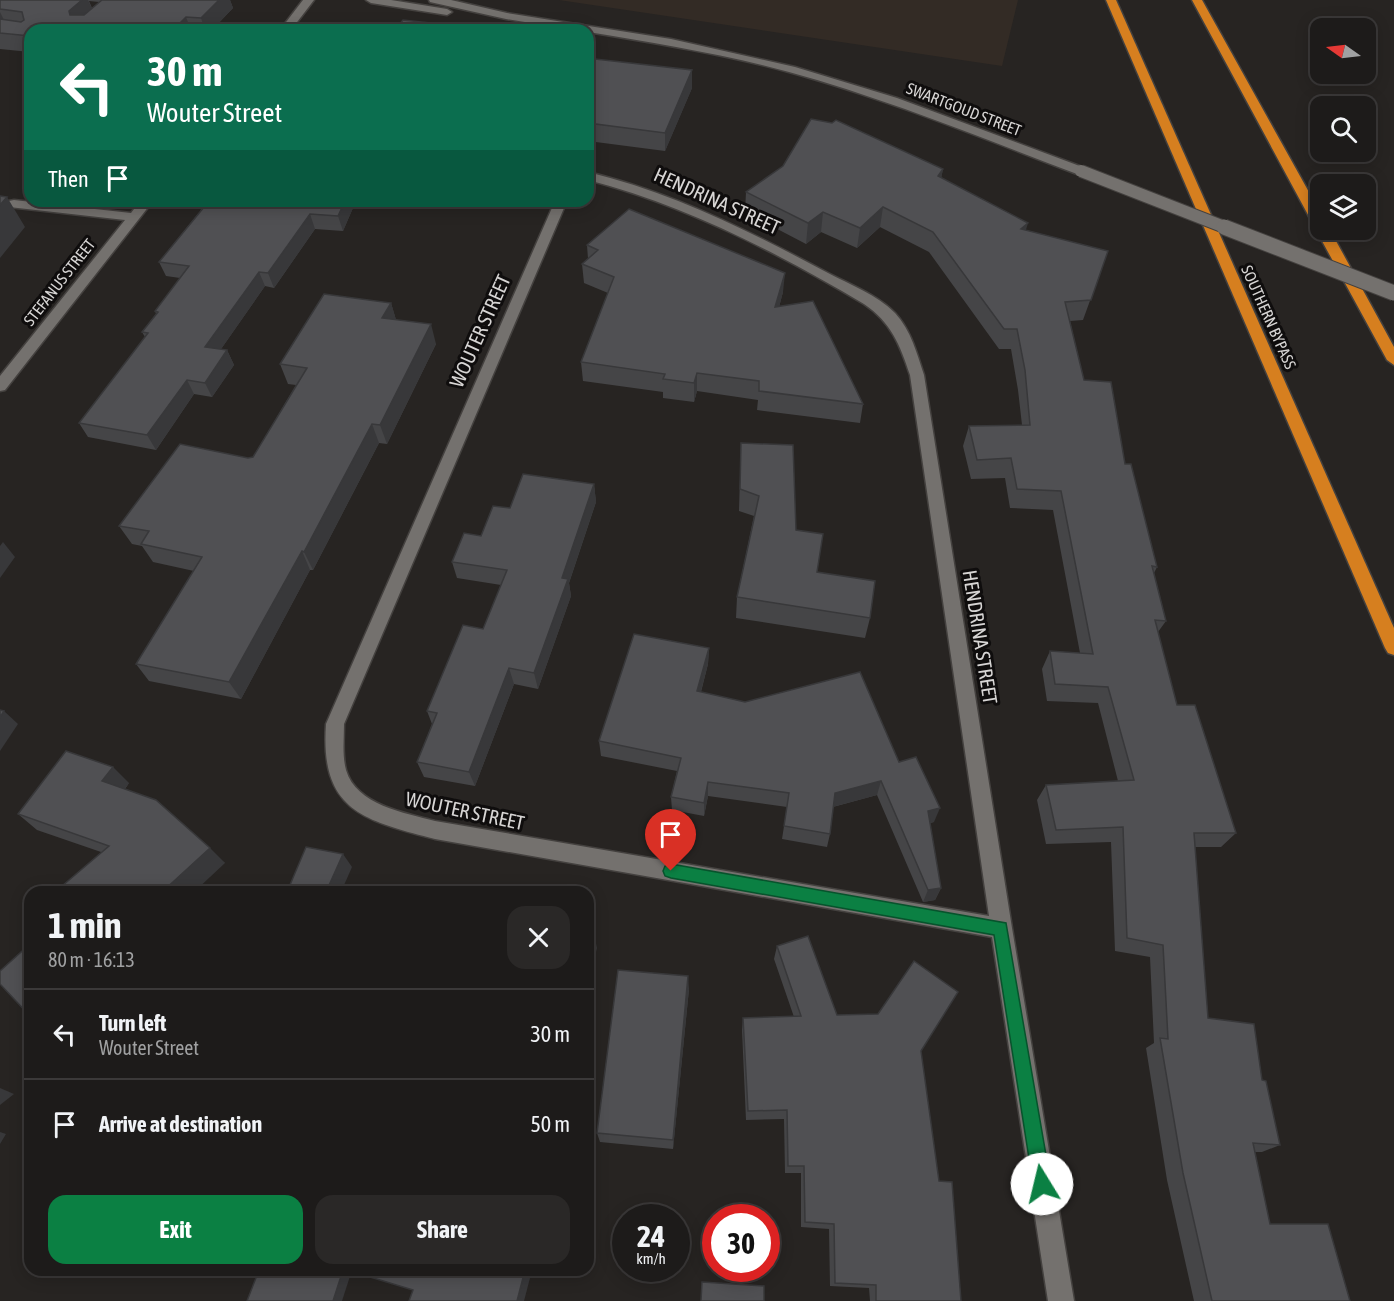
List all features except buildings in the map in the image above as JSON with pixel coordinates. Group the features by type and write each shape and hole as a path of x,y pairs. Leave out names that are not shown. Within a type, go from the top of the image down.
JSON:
{"highway":[{"name":"SOUTHERN BYPASS","path":"1111,0 1394,648"},
{"path":"1197,0 1310,206"},
{"path":"1328,240 1394,360"}],"street":[{"path":"290,24 309,0"},
{"name":"SWARTGOUD STREET","path":"371,0 464,15 506,16"},
{"name":"SWARTGOUD STREET","path":"434,0 506,16 557,24"},
{"name":"SWARTGOUD STREET","path":"594,30 671,42 791,69 893,100 1394,293"},
{"name":"HENDRINA STREET","path":"594,178 651,195 795,261 880,308 903,334 918,386 1000,928 1061,1301"},
{"path":"14,204 24,205"},
{"path":"42,207 134,217"},
{"name":"STEFANUS STREET","path":"0,386 5,373 142,207"},
{"name":"WOUTER STREET","path":"558,207 335,724 333,744 340,783 348,794 362,805 385,816 435,830 1000,928"}],"shaded area":[{"path":"559,0 1018,0 1002,66"}],"route":[{"path":"671,871 1000,928 1042,1184"}]}
